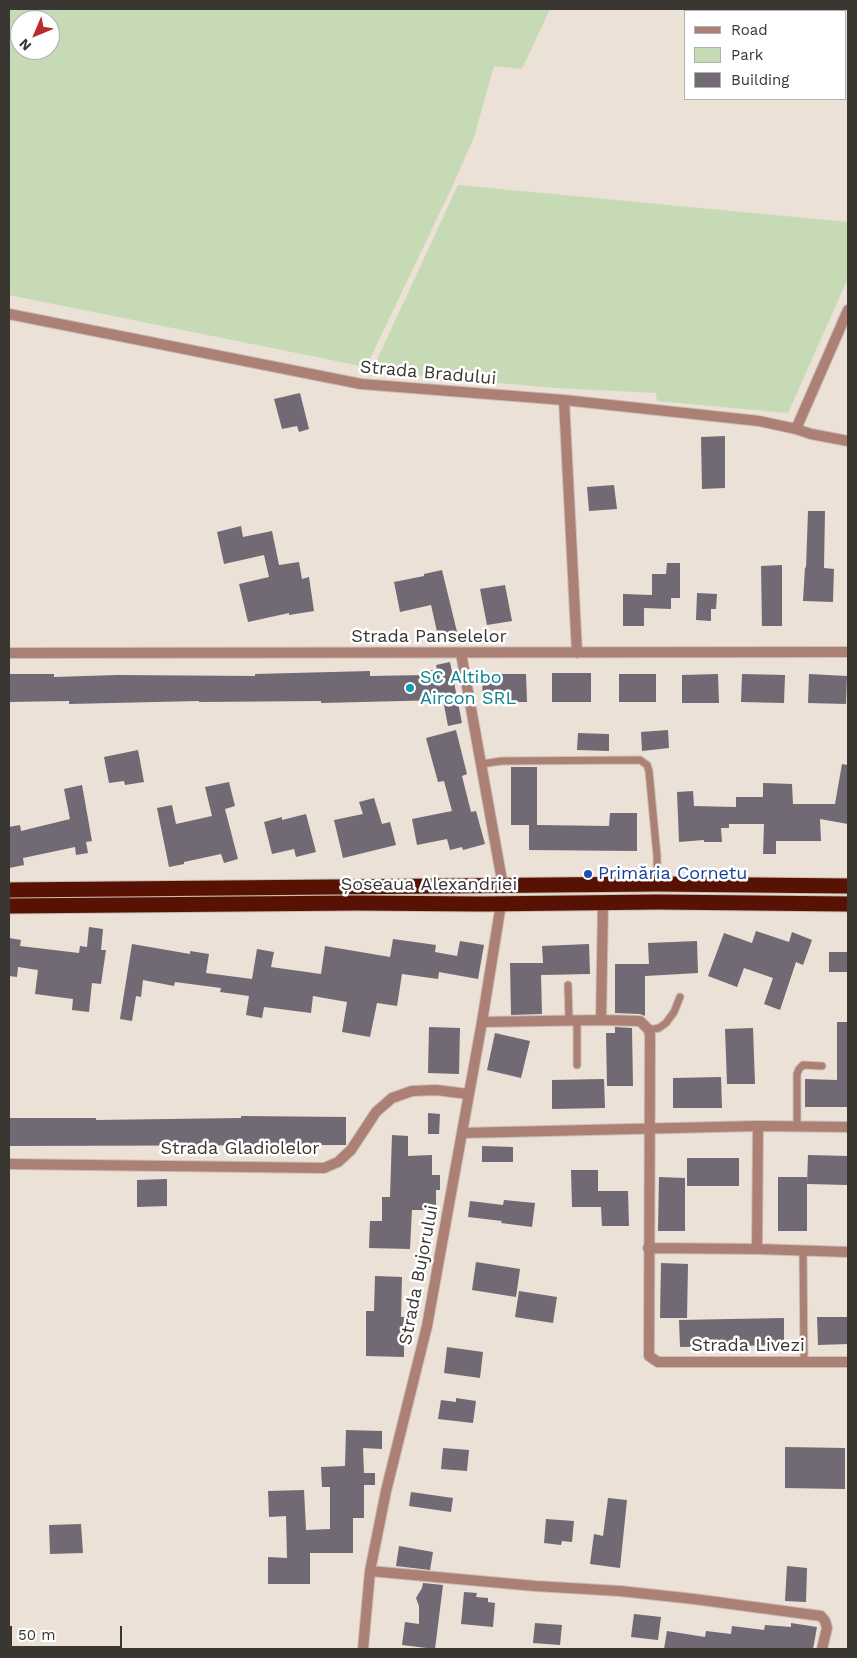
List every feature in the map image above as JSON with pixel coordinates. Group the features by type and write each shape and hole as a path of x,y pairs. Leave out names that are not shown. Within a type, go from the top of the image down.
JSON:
{"highway":[{"name":"Șoseaua Alexandriei","path":"9,890 657,884 848,886"},
{"name":"Șoseaua Alexandriei","path":"9,906 347,903 848,904"}],"street":[{"path":"796,429 848,310"},
{"name":"Strada Bradului","path":"9,314 361,384 564,400 759,421 848,441"},
{"path":"564,400 578,654"},
{"name":"Strada Panselelor","path":"9,653 578,654 848,652"},
{"path":"461,653 503,886"},
{"path":"602,1020 603,903"},
{"name":"Strada Bujorului","path":"362,1649 370,1571 386,1491 426,1326 482,1022 501,904"},
{"path":"482,1022 640,1021 649,1030 651,1128 648,1248 848,1252"},
{"name":"Strada Gladiolelor","path":"9,1164 324,1168 338,1162 351,1150 376,1112 392,1098 412,1091 436,1090 468,1094"},
{"path":"757,1249 758,1126"},
{"path":"462,1133 758,1126 848,1127"},
{"name":"Strada Livezi","path":"648,1248 649,1356 658,1362 848,1362"},
{"path":"370,1571 694,1598 820,1616 825,1621 827,1628 822,1649"}],"lane":[{"path":"481,764 502,761 640,760 647,765 649,771 657,856 657,884"},
{"path":"568,985 577,1065"},
{"path":"649,1030 659,1028 666,1023 674,1012 680,997"},
{"path":"797,1126 797,1074 799,1069 803,1065 822,1066"},
{"path":"803,1250 804,1362"}],"green space":[{"path":"9,9 550,9 522,69 494,66 474,137 366,367 9,295"},
{"path":"458,185 848,222 848,278 788,413 657,401 656,393 556,388 383,373 377,369 376,362"}],"building":[{"path":"300,393 309,429 299,432 297,426 282,429 274,399"},
{"path":"725,436 725,488 702,489 701,437"},
{"path":"614,485 617,509 589,511 587,487"},
{"path":"808,511 825,511 824,568 834,569 833,602 803,601"},
{"path":"241,526 243,537 272,531 279,565 299,562 302,579 309,577 314,611 289,615 289,613 248,622 239,584 269,577 264,555 224,564 217,532"},
{"path":"667,563 680,563 680,598 671,598 671,609 644,608 644,626 623,626 623,594 652,595 652,574 666,574"},
{"path":"782,565 782,626 762,626 761,566"},
{"path":"442,570 457,632 438,636 431,605 400,612 394,582"},
{"path":"505,585 512,621 487,625 480,589"},
{"path":"697,593 717,594 716,609 711,609 711,621 696,620"},
{"path":"450,662 462,723 448,726 443,700 321,703 321,701 69,704 69,701 9,702 9,674 54,674 54,677 117,675 255,676 255,674 370,671 370,676 426,675 426,670 437,670 436,665"},
{"path":"552,673 591,673 591,702 552,702"},
{"path":"482,674 526,674 527,702 483,702"},
{"path":"619,674 656,674 656,702 619,702"},
{"path":"718,674 719,703 682,703 682,675"},
{"path":"742,674 785,675 784,703 741,702"},
{"path":"809,674 847,676 846,704 808,703"},
{"path":"456,730 467,774 462,776 471,812 476,811 485,844 463,850 462,847 450,850 447,839 417,845 412,819 452,811 444,781 438,782 426,738"},
{"path":"668,730 669,748 642,751 641,732"},
{"path":"578,733 609,734 609,751 577,750"},
{"path":"138,750 144,782 125,785 124,781 109,783 104,757"},
{"path":"842,764 848,765 848,824 820,819 821,841 776,841 776,854 763,854 764,824 729,824 729,828 721,828 722,842 704,842 704,840 679,842 677,792 693,791 694,806 736,807 736,797 763,797 763,783 792,784 793,804 835,804"},
{"path":"511,767 537,767 537,825 609,826 610,813 637,813 637,851 529,850 529,825 511,825"},
{"path":"229,782 235,806 225,809 238,859 224,863 221,854 169,867 157,808 172,805 176,824 212,816 205,787"},
{"path":"82,785 92,841 86,842 88,853 76,855 75,847 23,858 24,865 9,868 9,827 20,825 21,831 70,819 64,789"},
{"path":"374,798 382,824 390,822 396,845 343,858 334,820 363,814 359,802"},
{"path":"306,814 316,852 296,857 294,849 272,854 264,822 282,817 282,820"},
{"path":"89,927 103,929 101,950 106,950 101,984 92,983 89,1012 72,1010 73,999 35,994 38,970 18,967 17,977 9,976 9,938 21,940 20,946 79,953 80,946 87,947"},
{"path":"756,931 789,942 792,932 812,940 803,965 796,962 780,1010 764,1004 773,978 744,968 737,987 708,976 724,933 752,943"},
{"path":"393,939 436,945 435,952 457,956 460,941 484,945 478,979 439,972 438,979 402,974 397,1006 377,1003 370,1037 342,1032 347,1002 313,996 311,1013 264,1007 262,1018 246,1015 249,996 220,992 221,988 175,982 174,986 143,980 141,997 136,996 132,1021 120,1019 132,944 190,954 190,951 209,954 206,973 252,979 257,949 274,952 271,967 321,974 325,946 390,957"},
{"path":"697,941 698,973 645,976 645,1016 615,1013 615,964 649,964 648,943"},
{"path":"589,944 590,974 541,975 542,1014 511,1015 510,963 543,963 542,946"},
{"path":"829,952 848,952 848,972 829,972"},
{"path":"837,1022 848,1022 848,1107 805,1107 805,1079 837,1080"},
{"path":"429,1027 460,1028 459,1074 428,1073"},
{"path":"615,1027 632,1028 633,1086 607,1086 606,1033 615,1033"},
{"path":"753,1028 755,1084 727,1084 725,1029"},
{"path":"495,1033 530,1041 521,1078 487,1070"},
{"path":"721,1077 722,1108 673,1108 673,1078"},
{"path":"604,1079 605,1108 552,1109 552,1080"},
{"path":"428,1113 440,1114 439,1134 428,1134"},
{"path":"241,1116 346,1117 346,1145 9,1146 9,1118 96,1118 96,1120 241,1118"},
{"path":"392,1135 408,1136 408,1156 432,1155 432,1175 440,1175 440,1190 436,1190 436,1210 412,1210 410,1249 369,1248 370,1221 382,1221 382,1197 390,1197"},
{"path":"482,1146 513,1147 513,1162 482,1162"},
{"path":"808,1155 848,1156 848,1185 807,1184"},
{"path":"687,1158 739,1158 739,1186 687,1186"},
{"path":"571,1170 598,1170 598,1191 628,1191 629,1226 602,1226 601,1207 572,1207"},
{"path":"659,1177 685,1178 685,1231 658,1231"},
{"path":"778,1177 807,1177 807,1231 778,1231"},
{"path":"167,1179 167,1206 137,1207 137,1180"},
{"path":"504,1200 535,1203 532,1227 468,1217 470,1201 503,1205"},
{"path":"476,1262 520,1269 516,1297 472,1290"},
{"path":"661,1263 688,1264 687,1318 660,1318"},
{"path":"375,1276 402,1277 401,1317 409,1317 408,1331 404,1331 404,1357 366,1356 366,1311 374,1311"},
{"path":"519,1291 557,1297 553,1323 515,1317"},
{"path":"817,1317 848,1317 848,1344 818,1345"},
{"path":"784,1318 784,1345 680,1347 679,1320"},
{"path":"447,1347 483,1352 480,1378 444,1373"},
{"path":"456,1398 476,1401 473,1423 438,1419 441,1400 456,1402"},
{"path":"346,1430 382,1431 382,1449 363,1448 364,1473 375,1473 375,1485 364,1485 364,1518 353,1518 353,1553 310,1553 310,1584 268,1584 268,1557 287,1558 286,1516 269,1517 268,1491 304,1490 306,1530 330,1529 330,1487 322,1487 321,1467 345,1466"},
{"path":"785,1447 845,1448 845,1489 785,1488"},
{"path":"443,1448 469,1450 467,1471 441,1469"},
{"path":"411,1492 453,1498 451,1512 409,1506"},
{"path":"608,1498 627,1500 620,1568 590,1564 594,1534 603,1536"},
{"path":"546,1519 574,1521 572,1542 562,1541 561,1545 544,1543"},
{"path":"81,1524 83,1553 50,1554 49,1525"},
{"path":"399,1546 433,1552 430,1570 396,1566"},
{"path":"787,1566 807,1568 806,1602 785,1601"},
{"path":"423,1583 443,1585 435,1649 402,1645 405,1622 419,1624 419,1606 416,1598"},
{"path":"464,1592 477,1593 476,1597 488,1598 488,1602 495,1603 493,1627 461,1624"},
{"path":"634,1614 661,1617 658,1640 631,1637"},
{"path":"535,1623 562,1625 560,1645 533,1643"},
{"path":"791,1623 817,1627 813,1649 664,1649 667,1631 705,1637 706,1631 731,1634 732,1626 764,1630 765,1625 791,1627"}],"place":[{"name":"SC Altibo Aircon SRL","path":"410,688"},
{"name":"Primăria Cornetu","path":"588,874"}]}
